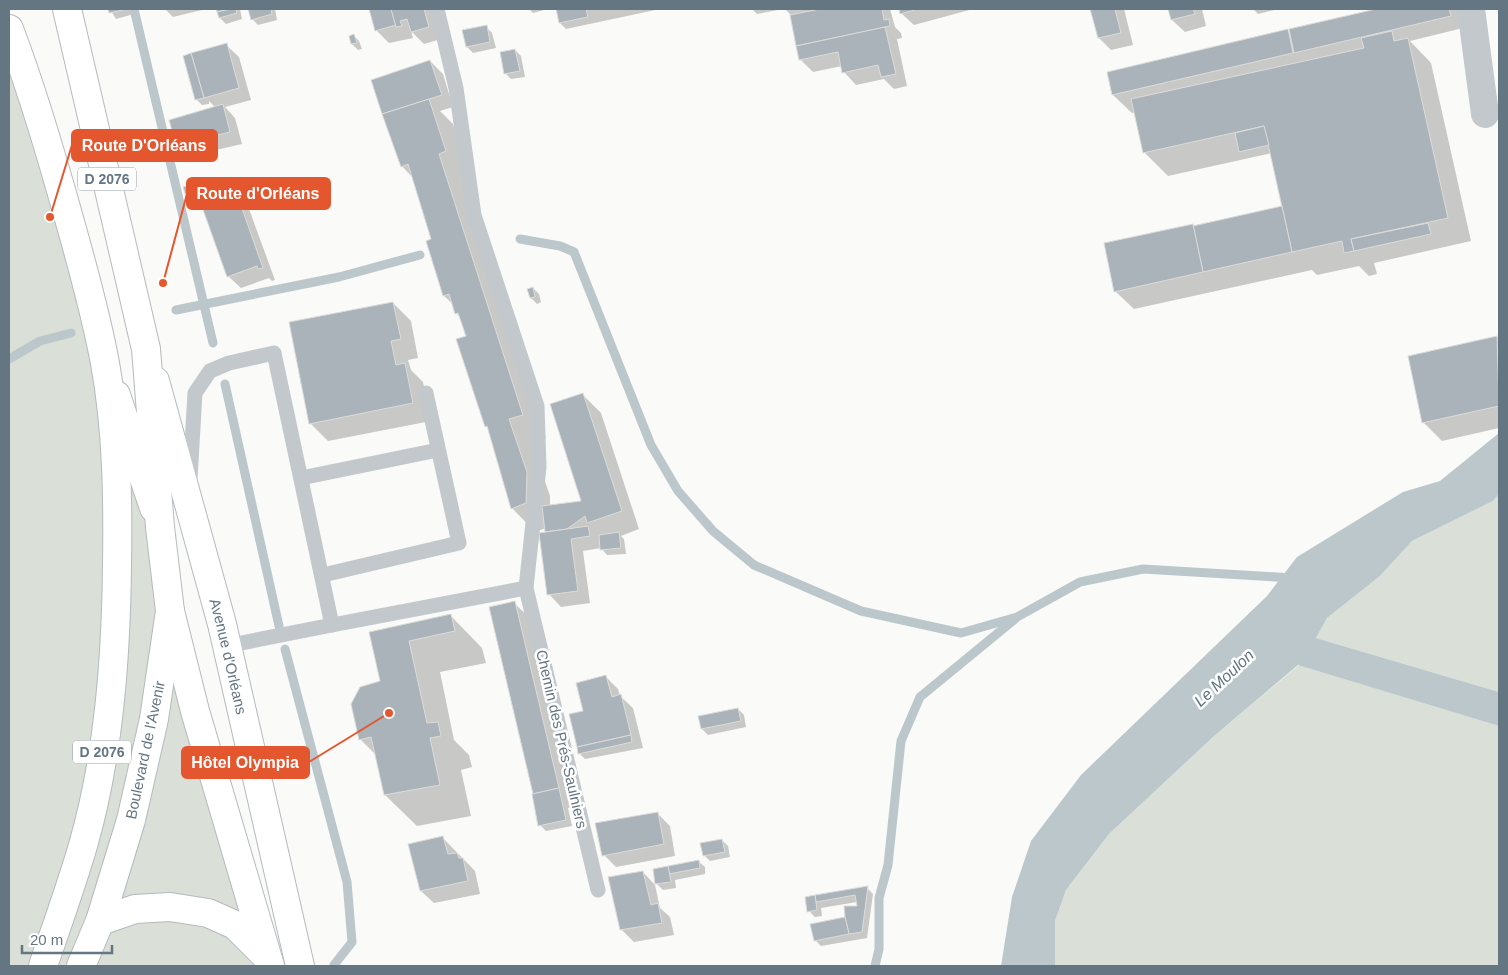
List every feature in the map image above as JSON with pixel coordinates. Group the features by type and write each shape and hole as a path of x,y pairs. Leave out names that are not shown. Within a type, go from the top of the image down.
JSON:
{"main road":[{"name":"D 2076","path":"67,9 146,348 160,527"},
{"name":"D 2076","path":"9,29 25,72 54,165 105,363 160,527"},
{"name":"Avenue d'Orléans","path":"146,348 226,646 300,966"},
{"name":"D 2076","path":"43,966 84,842 103,749 116,644 118,529 115,447 105,363"},
{"name":"Boulevard de l'Avenir","path":"81,966 100,921 131,820 152,728 170,611 160,527"},
{"path":"170,611 195,711 268,961"},
{"path":"100,921 135,909 170,907 208,912 235,925 268,961"}],"street":[{"path":"1471,9 1485,114"}],"lane":[{"path":"226,646 526,588 540,467 537,406 474,215 456,88 437,9"},
{"path":"188,503 195,393 210,371 229,363 274,353 332,624"},
{"path":"323,575 459,543 426,393"},
{"path":"302,478 438,450"},
{"name":"Chemin des Prés-Saulniers","path":"526,588 598,890"}],"shaded area":[{"path":"9,26 270,966 9,966"},
{"path":"1499,494 1499,692 1316,638 1327,618 1380,576 1412,541 1493,501"},
{"path":"1299,665 1499,726 1499,966 1055,966 1055,921 1066,890 1109,834 1213,737"}],"water":[{"name":"Le Moulon","path":"1499,433 1499,494 1493,501 1412,541 1380,576 1327,618 1316,638 1499,692 1499,726 1298,665 1213,737 1109,834 1066,890 1055,921 1055,966 1001,966 1012,897 1031,841 1081,775 1267,596 1297,557 1403,492 1440,481"}],"building":[{"path":"108,9 128,9 109,13"},
{"path":"216,9 231,9 217,12"},
{"path":"236,9 237,13 219,18 217,12"},
{"path":"248,9 271,9 272,14 251,20"},
{"path":"369,9 391,9 396,25 375,31"},
{"path":"391,9 424,9 429,27 411,32 407,19 400,21 402,26 396,27"},
{"path":"556,9 586,9 588,17 559,23"},
{"path":"820,9 882,9 884,20 889,19 890,26 796,46 790,15"},
{"path":"899,9 918,9 900,14"},
{"path":"1090,9 1115,9 1121,33 1098,38"},
{"path":"1168,9 1193,9 1195,14 1171,20"},
{"path":"1376,9 1449,9 1451,16 1294,53 1289,29"},
{"path":"487,25 490,42 466,47 462,30"},
{"path":"885,27 896,74 881,77 878,65 842,73 838,52 799,60 796,46"},
{"path":"1288,29 1293,53 1112,95 1107,72"},
{"path":"1392,31 1394,41 1408,38 1448,218 1351,239 1354,251 1344,253 1342,241 1292,252 1264,126 1143,153 1131,99 1364,48 1361,38"},
{"path":"354,34 357,43 351,44 349,36"},
{"path":"227,43 239,88 204,98 191,53"},
{"path":"515,49 520,71 504,74 500,52"},
{"path":"191,53 204,98 195,100 183,56"},
{"path":"430,60 442,95 382,114 371,80"},
{"path":"429,99 446,151 439,154 523,415 509,419 527,472 526,503 511,509 487,426 485,427 456,339 466,336 458,313 455,314 449,294 443,296 426,241 431,239 408,164 401,167 382,114"},
{"path":"223,104 230,132 176,145 169,120"},
{"path":"1264,126 1269,145 1239,152 1235,133"},
{"path":"194,184 198,199 188,203 183,187"},
{"path":"240,190 242,195 238,197 263,268 258,269 257,266 227,277 201,204"},
{"path":"1282,206 1292,252 1203,272 1193,226"},
{"path":"1428,223 1431,234 1354,251 1351,239"},
{"path":"1193,224 1203,272 1114,292 1104,243"},
{"path":"533,287 535,297 530,298 527,289"},
{"path":"393,302 401,339 391,341 396,365 405,363 413,403 309,424 289,322"},
{"path":"1497,336 1499,406 1422,423 1408,356"},
{"path":"583,393 622,511 587,523 585,516 567,529 545,532 542,506 581,501 550,404"},
{"path":"588,526 590,536 571,539 578,591 547,595 539,533"},
{"path":"619,532 621,548 600,550 599,535"},
{"path":"515,601 559,788 533,794 489,607"},
{"path":"451,614 455,631 409,641 427,723 438,722 441,736 430,738 440,785 384,795 371,737 359,740 351,704 360,687 380,681 369,632"},
{"path":"606,675 612,697 621,694 631,735 577,747 569,714 583,711 576,683"},
{"path":"738,708 741,721 701,729 698,716"},
{"path":"631,735 632,742 578,754 577,747"},
{"path":"559,788 566,820 538,826 532,794"},
{"path":"658,812 664,844 602,856 595,823"},
{"path":"443,836 448,854 457,853 459,858 463,858 468,881 420,891 408,844"},
{"path":"722,839 725,852 703,856 700,843"},
{"path":"699,860 700,868 669,874 668,866"},
{"path":"668,866 671,882 655,884 653,869"},
{"path":"643,871 651,905 658,903 662,923 620,930 608,877"},
{"path":"868,886 862,932 849,934 845,917 844,906 857,906 855,895 816,902 815,895"},
{"path":"815,895 817,910 807,912 805,897"},
{"path":"845,917 849,934 814,941 810,924"}],"waterway":[{"path":"134,9 213,343"},
{"path":"520,239 560,246 574,252 651,445 678,491 713,531 754,565 861,611 961,633 1017,617 1080,582 1143,569 1293,578"},
{"path":"176,310 339,277 420,255"},
{"path":"9,359 40,341 71,333"},
{"path":"225,384 279,626"},
{"path":"875,966 879,949 879,898 888,865 901,741 920,697 1015,619"},
{"path":"285,649 347,882 352,942 334,965"}],"place":[{"name":"Route D'Orléans","path":"50,217"},
{"name":"Route d'Orléans","path":"163,283"},
{"name":"Hôtel Olympia","path":"389,713"}]}
